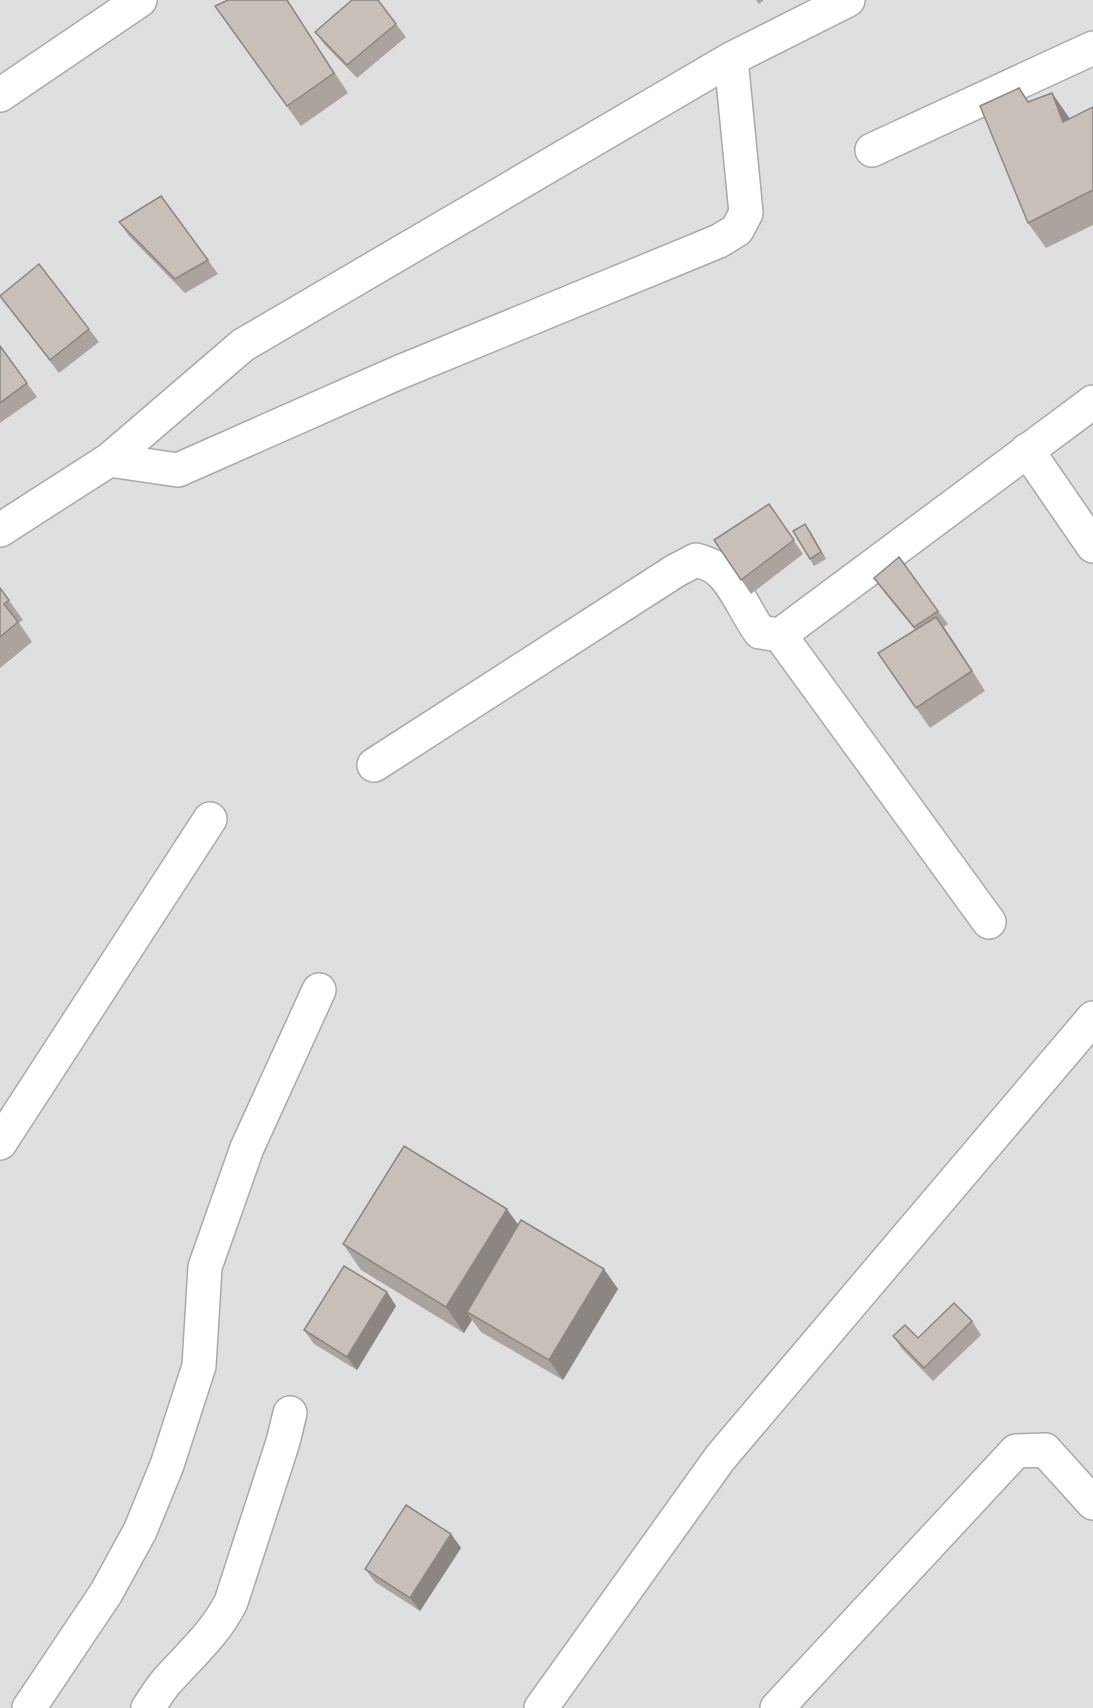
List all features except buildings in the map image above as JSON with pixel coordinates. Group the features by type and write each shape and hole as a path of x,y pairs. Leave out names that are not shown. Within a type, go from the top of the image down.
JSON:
{"street":[{"path":"0,96 140,0"},
{"path":"0,530 110,460 243,345 731,59 848,0"},
{"path":"872,150 1093,48"},
{"path":"110,460 178,470 395,374 719,241 737,230 746,213 731,59"},
{"path":"374,765 675,571 696,560 716,567 730,583 760,632 780,635 1093,402"},
{"path":"1027,450 1093,546"},
{"path":"780,635 989,922"},
{"path":"0,1143 210,819"},
{"path":"29,1708 106,1593 140,1531 167,1466 199,1366 206,1267 247,1148 319,990"},
{"path":"541,1708 720,1458 1093,1018"},
{"path":"148,1708 165,1683 210,1636 222,1620 231,1602 280,1454 290,1413"},
{"path":"777,1708 1016,1451 1045,1450 1093,1503"}],"shaded area":[{"path":"0,0 1093,0 1093,1708 0,1708"}]}
